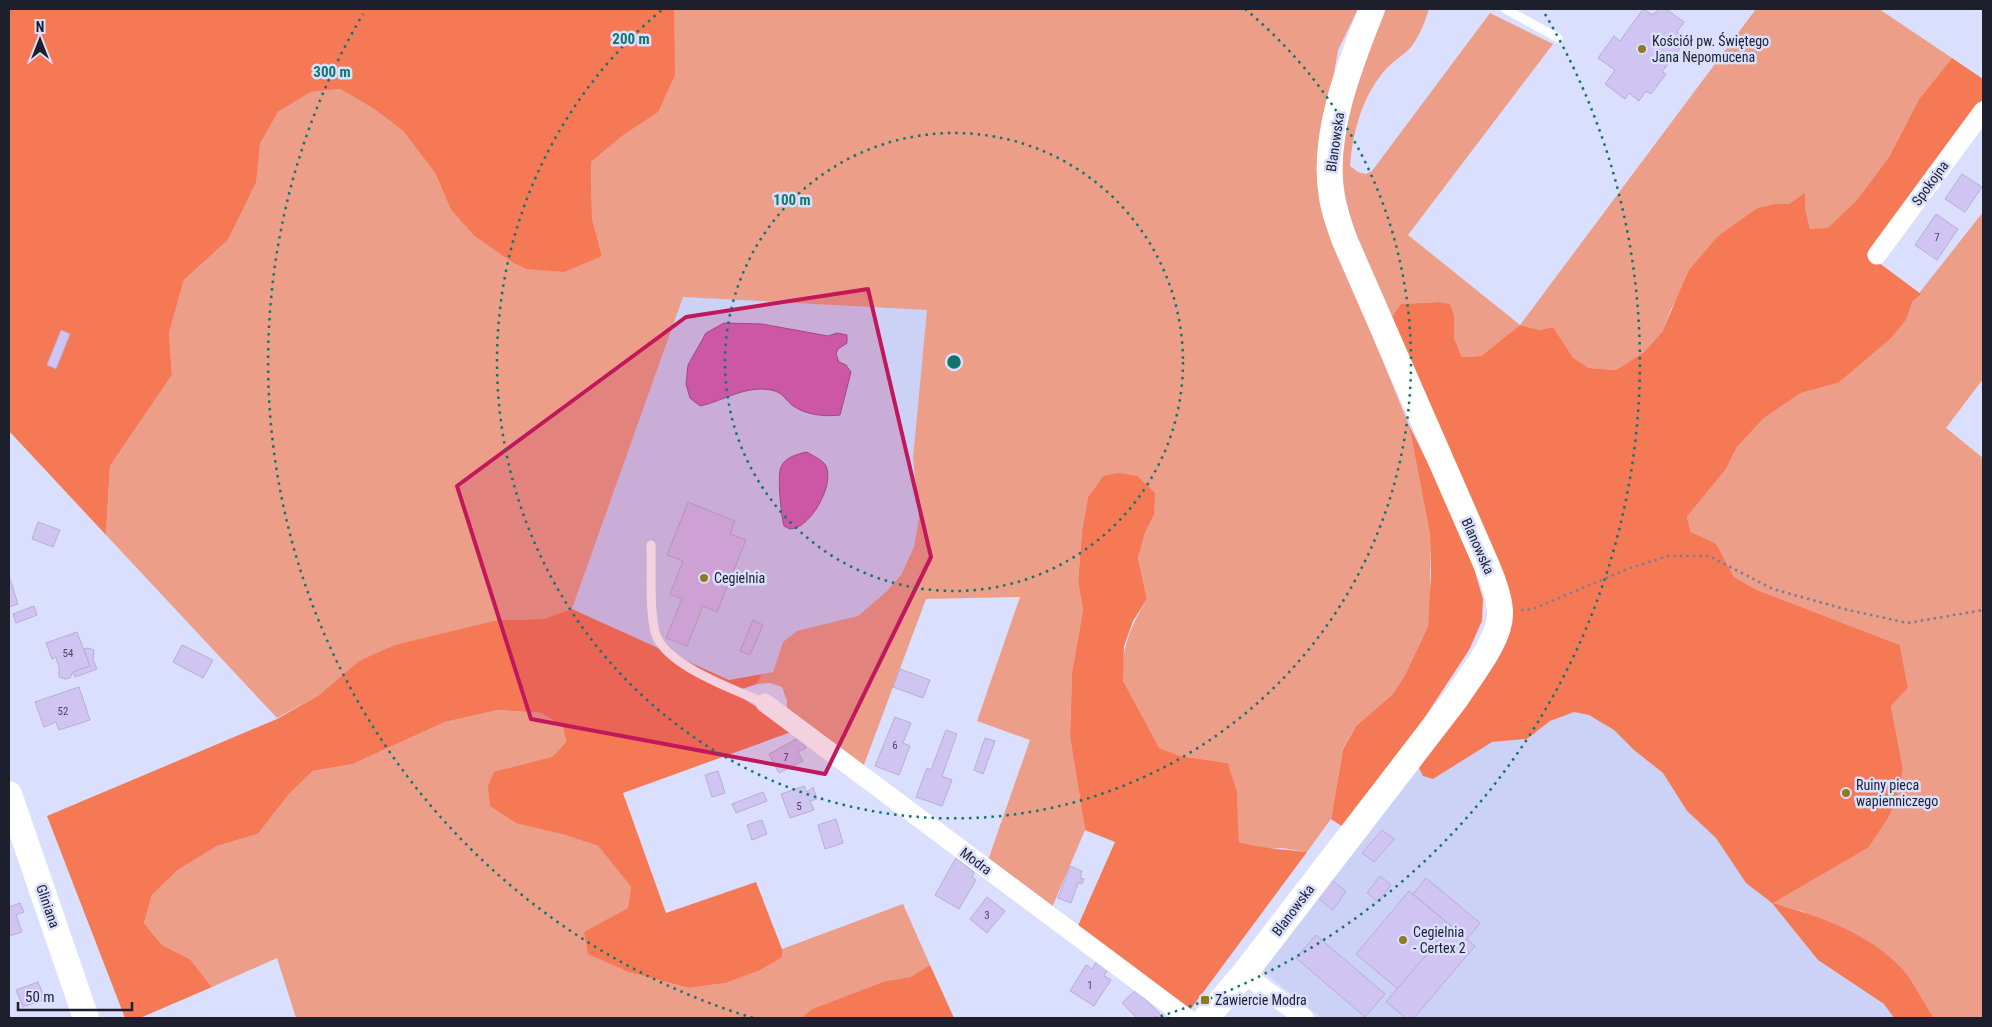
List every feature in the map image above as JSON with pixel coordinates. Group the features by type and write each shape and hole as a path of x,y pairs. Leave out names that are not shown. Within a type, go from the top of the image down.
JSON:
{"street":[{"name":"Blanowska","path":"1206,1018 1244,974 1457,697 1486,651 1496,630 1500,612 1488,566 1345,241 1332,198 1329,174 1337,112 1353,58 1372,9"},
{"name":"Spokojna","path":"1877,255 1983,111"},
{"name":"Modra","path":"765,703 1187,1018"},
{"name":"Gliniana","path":"9,794 86,1018"},
{"path":"1244,974 1304,1018"}],"lane":[{"path":"1505,9 1558,38"},
{"path":"650,545 654,618 656,634 661,645 673,658 765,703"}],"path":[{"path":"1500,612 1533,609 1630,568 1668,556 1709,556 1773,589 1848,610 1908,623 1983,610"}],"highlighted area":[{"path":"868,289 931,557 825,774 531,719 457,486 686,317"}],"shaded area":[{"path":"9,9 674,9 675,75 658,112 625,134 591,162 592,218 602,256 564,272 526,269 513,263 474,236 451,210 435,173 403,131 374,109 340,89 311,92 278,112 260,144 256,182 228,240 184,280 169,333 172,375 110,466 106,535 9,431"},
{"path":"674,9 1358,9 1338,50 1329,103 1345,269 1409,425 1430,535 1430,601 1428,626 1405,675 1393,694 1356,726 1343,748 1331,819 1307,852 1282,848 1265,849 1239,842 1237,791 1228,763 1180,756 1158,748 1128,693 1123,679 1123,657 1132,627 1147,599 1138,558 1145,533 1154,515 1103,476 1088,497 1082,531 1078,582 1083,610 1072,672 1070,737 1085,830 1051,910 987,863 1030,740 977,721 1020,597 926,599 862,770 787,713 787,701 782,687 770,683 757,684 762,674 773,672 783,642 797,631 858,616 887,591 901,575 914,547 919,518 913,458 927,310 683,297 572,609 543,619 498,620 359,661 319,695 277,718 106,535 110,466 172,375 169,333 184,280 228,240 255,182 260,144 278,112 311,92 340,89 374,109 403,131 435,173 451,210 474,236 513,263 526,269 602,256 592,218 591,162 625,134 658,111 673,37"},
{"path":"1382,9 1429,9 1414,43 1377,80 1360,115 1356,127 1350,166 1358,172 1366,174 1372,171 1490,13 1553,44 1408,235 1520,325 1481,356 1462,357 1454,338 1454,316 1438,302 1402,304 1395,337 1358,248 1339,172 1350,103"},
{"path":"1756,9 1879,9 1952,58 1919,99 1889,157 1856,201 1828,229 1810,230 1805,208 1805,194 1789,204 1774,204 1757,208 1719,235 1671,309 1662,332 1644,352 1616,370 1589,368 1572,358 1553,327 1539,330 1520,325"},
{"path":"1952,58 1983,79 1983,99 1867,254 1921,294 1913,301 1906,320 1890,339 1838,383 1801,393 1764,418 1737,447 1726,469 1687,517 1691,532 1716,544 1734,577 1757,590 1900,645 1908,688 1891,706 1903,769 1897,797 1888,818 1868,848 1773,903 1825,920 1859,936 1890,957 1907,975 1934,1018 1894,1018 1884,1004 1818,960 1772,903 1746,883 1716,838 1687,811 1663,773 1634,750 1614,730 1589,715 1574,712 1550,721 1527,739 1492,742 1433,779 1423,776 1419,768 1484,676 1502,643 1395,337 1392,317 1401,304 1438,302 1450,304 1454,316 1454,338 1462,357 1481,356 1520,325 1539,330 1553,327 1573,358 1589,368 1616,370 1644,352 1662,332 1689,270 1719,235 1757,208 1774,204 1789,204 1805,193 1805,208 1810,229 1828,228 1856,201 1889,157 1919,99"},
{"path":"1983,212 1983,379 1946,428 1983,458 1983,1018 1934,1018 1804,912 1772,903 1868,848 1903,769 1891,706 1908,688 1900,645 1757,590 1734,577 1716,545 1691,532 1687,517 1726,469 1737,447 1764,418 1801,393 1838,383 1906,320 1913,301"},
{"path":"683,297 927,310 913,458 919,518 914,547 901,575 887,591 858,616 783,642 773,672 729,680 572,609"},
{"path":"724,323 762,324 828,336 837,333 847,335 847,343 838,349 836,354 839,362 846,365 851,372 840,415 828,416 809,413 792,405 778,392 762,389 744,392 700,406 690,398 686,384 688,365 706,333"},
{"path":"1409,425 1443,494 1473,565 1483,599 1482,621 1469,650 1423,720 1343,827 1331,819 1343,749 1356,726 1393,694 1405,675 1428,626 1431,574 1430,535"},
{"path":"807,452 825,464 828,474 827,484 819,505 813,514 798,527 790,529 784,526 783,521 779,478 781,467 789,458"},
{"path":"1118,473 1137,476 1155,493 1154,515 1145,533 1138,558 1147,599 1133,621 1124,646 1123,681 1159,748 1180,756 1228,763 1237,791 1239,842 1307,852 1190,1010 1077,928 1115,842 1085,830 1070,737 1072,672 1083,610 1078,582 1082,531 1088,497 1103,476"},
{"path":"572,609 729,680 762,674 757,684 733,692 794,731 623,793 666,913 756,882 782,949 782,957 760,970 725,983 689,988 631,973 588,954 584,932 628,908 631,887 598,846 562,834 516,823 490,806 488,786 494,772 552,757 566,742 563,727 541,713 498,710 445,722 353,764 313,771 289,794 258,834 217,846 178,870 152,895 144,923 162,945 190,959 212,987 140,1018 125,1018 47,816 277,719 319,695 359,661 395,645 498,620 543,619"},
{"path":"498,710 541,713 563,727 566,742 552,757 562,834 598,846 631,887 628,908 609,919 631,973 689,988 724,983 782,957 782,949 903,904 930,965 910,977 885,981 812,1009 801,1018 296,1018 277,958 212,987 190,959 162,945 144,923 152,895 178,870 217,846 258,834 289,794 313,771 353,764 445,722"},
{"path":"1574,712 1589,715 1614,730 1634,750 1663,773 1687,811 1716,838 1746,883 1772,903 1818,960 1884,1004 1894,1018 1322,1018 1262,971 1419,768 1423,776 1492,742 1527,739 1550,721"},
{"path":"930,965 954,1018 801,1018 812,1009 885,981 910,977"}],"building":[{"name":"Kościół pw. Świętego Jana Nepomucena","path":"1643,9 1653,15 1658,9 1666,9 1684,22 1677,32 1687,39 1662,72 1666,74 1651,94 1646,91 1639,101 1629,93 1625,99 1605,84 1615,70 1598,58 1614,36 1620,41"},
{"path":"1962,174 1982,187 1965,212 1945,199"},
{"path":"1936,214 1958,229 1937,260 1915,245"},
{"path":"61,330 70,334 56,369 47,365"},
{"name":"Cegielnia","path":"688,502 735,521 730,534 746,540 717,612 703,606 687,646 666,638 682,599 670,594 683,561 667,555"},
{"path":"38,522 60,530 53,547 32,539"},
{"path":"9,576 18,604 9,607"},
{"path":"34,606 37,615 16,623 13,614"},
{"path":"753,620 763,625 750,655 740,651"},
{"path":"77,632 90,666 73,672 70,678 65,679 59,677 56,657 52,659 46,643"},
{"path":"182,645 213,660 203,678 173,662"},
{"path":"84,649 94,650 93,660 97,669 75,677 73,672 90,666"},
{"path":"900,669 930,680 923,698 893,687"},
{"path":"79,687 90,720 59,730 56,722 44,727 35,702"},
{"path":"895,717 911,723 903,743 910,746 899,775 875,766"},
{"path":"946,730 957,734 942,776 952,780 942,806 916,797 927,768 931,770"},
{"path":"800,737 806,748 798,752 803,761 779,773 769,754"},
{"path":"985,738 995,741 983,774 974,770"},
{"path":"718,771 725,793 712,797 705,775"},
{"path":"804,786 807,792 813,787 817,799 810,801 814,810 790,818 781,794"},
{"path":"763,792 767,801 736,813 732,804"},
{"path":"836,819 843,843 825,849 818,825"},
{"path":"762,820 767,834 752,840 747,825"},
{"path":"1382,830 1394,839 1374,862 1362,853"},
{"path":"956,858 974,872 972,877 976,880 959,909 935,895"},
{"path":"1070,866 1082,871 1080,878 1084,879 1082,884 1078,883 1071,903 1058,898"},
{"path":"1380,876 1391,885 1378,902 1367,893"},
{"path":"1426,878 1480,923 1467,939 1413,894"},
{"path":"1331,880 1346,891 1333,910 1318,898"},
{"name":"Cegielnia - Certex 2","path":"1409,891 1451,926 1398,989 1356,954"},
{"path":"987,897 1005,911 987,933 970,919"},
{"path":"20,903 24,912 16,915 22,932 9,936 9,907"},
{"path":"1451,926 1475,946 1414,1018 1406,1018 1386,1002"},
{"path":"1316,935 1385,994 1365,1017 1296,958"},
{"path":"1097,961 1109,968 1104,976 1111,980 1094,1006 1070,991 1086,965 1092,969"},
{"path":"38,982 45,999 23,1007 16,990"},
{"path":"1136,990 1164,1018 1137,1018 1122,1003"}],"place":[{"name":"Kościół pw. Świętego Jana Nepomucena","path":"1642,49"},
{"name":"Cegielnia","path":"704,578"},
{"name":"Ruiny pieca wapienniczego","path":"1846,793"},
{"name":"Cegielnia - Certex 2","path":"1403,940"},
{"name":"Zawiercie Modra","path":"1205,1000"}]}
